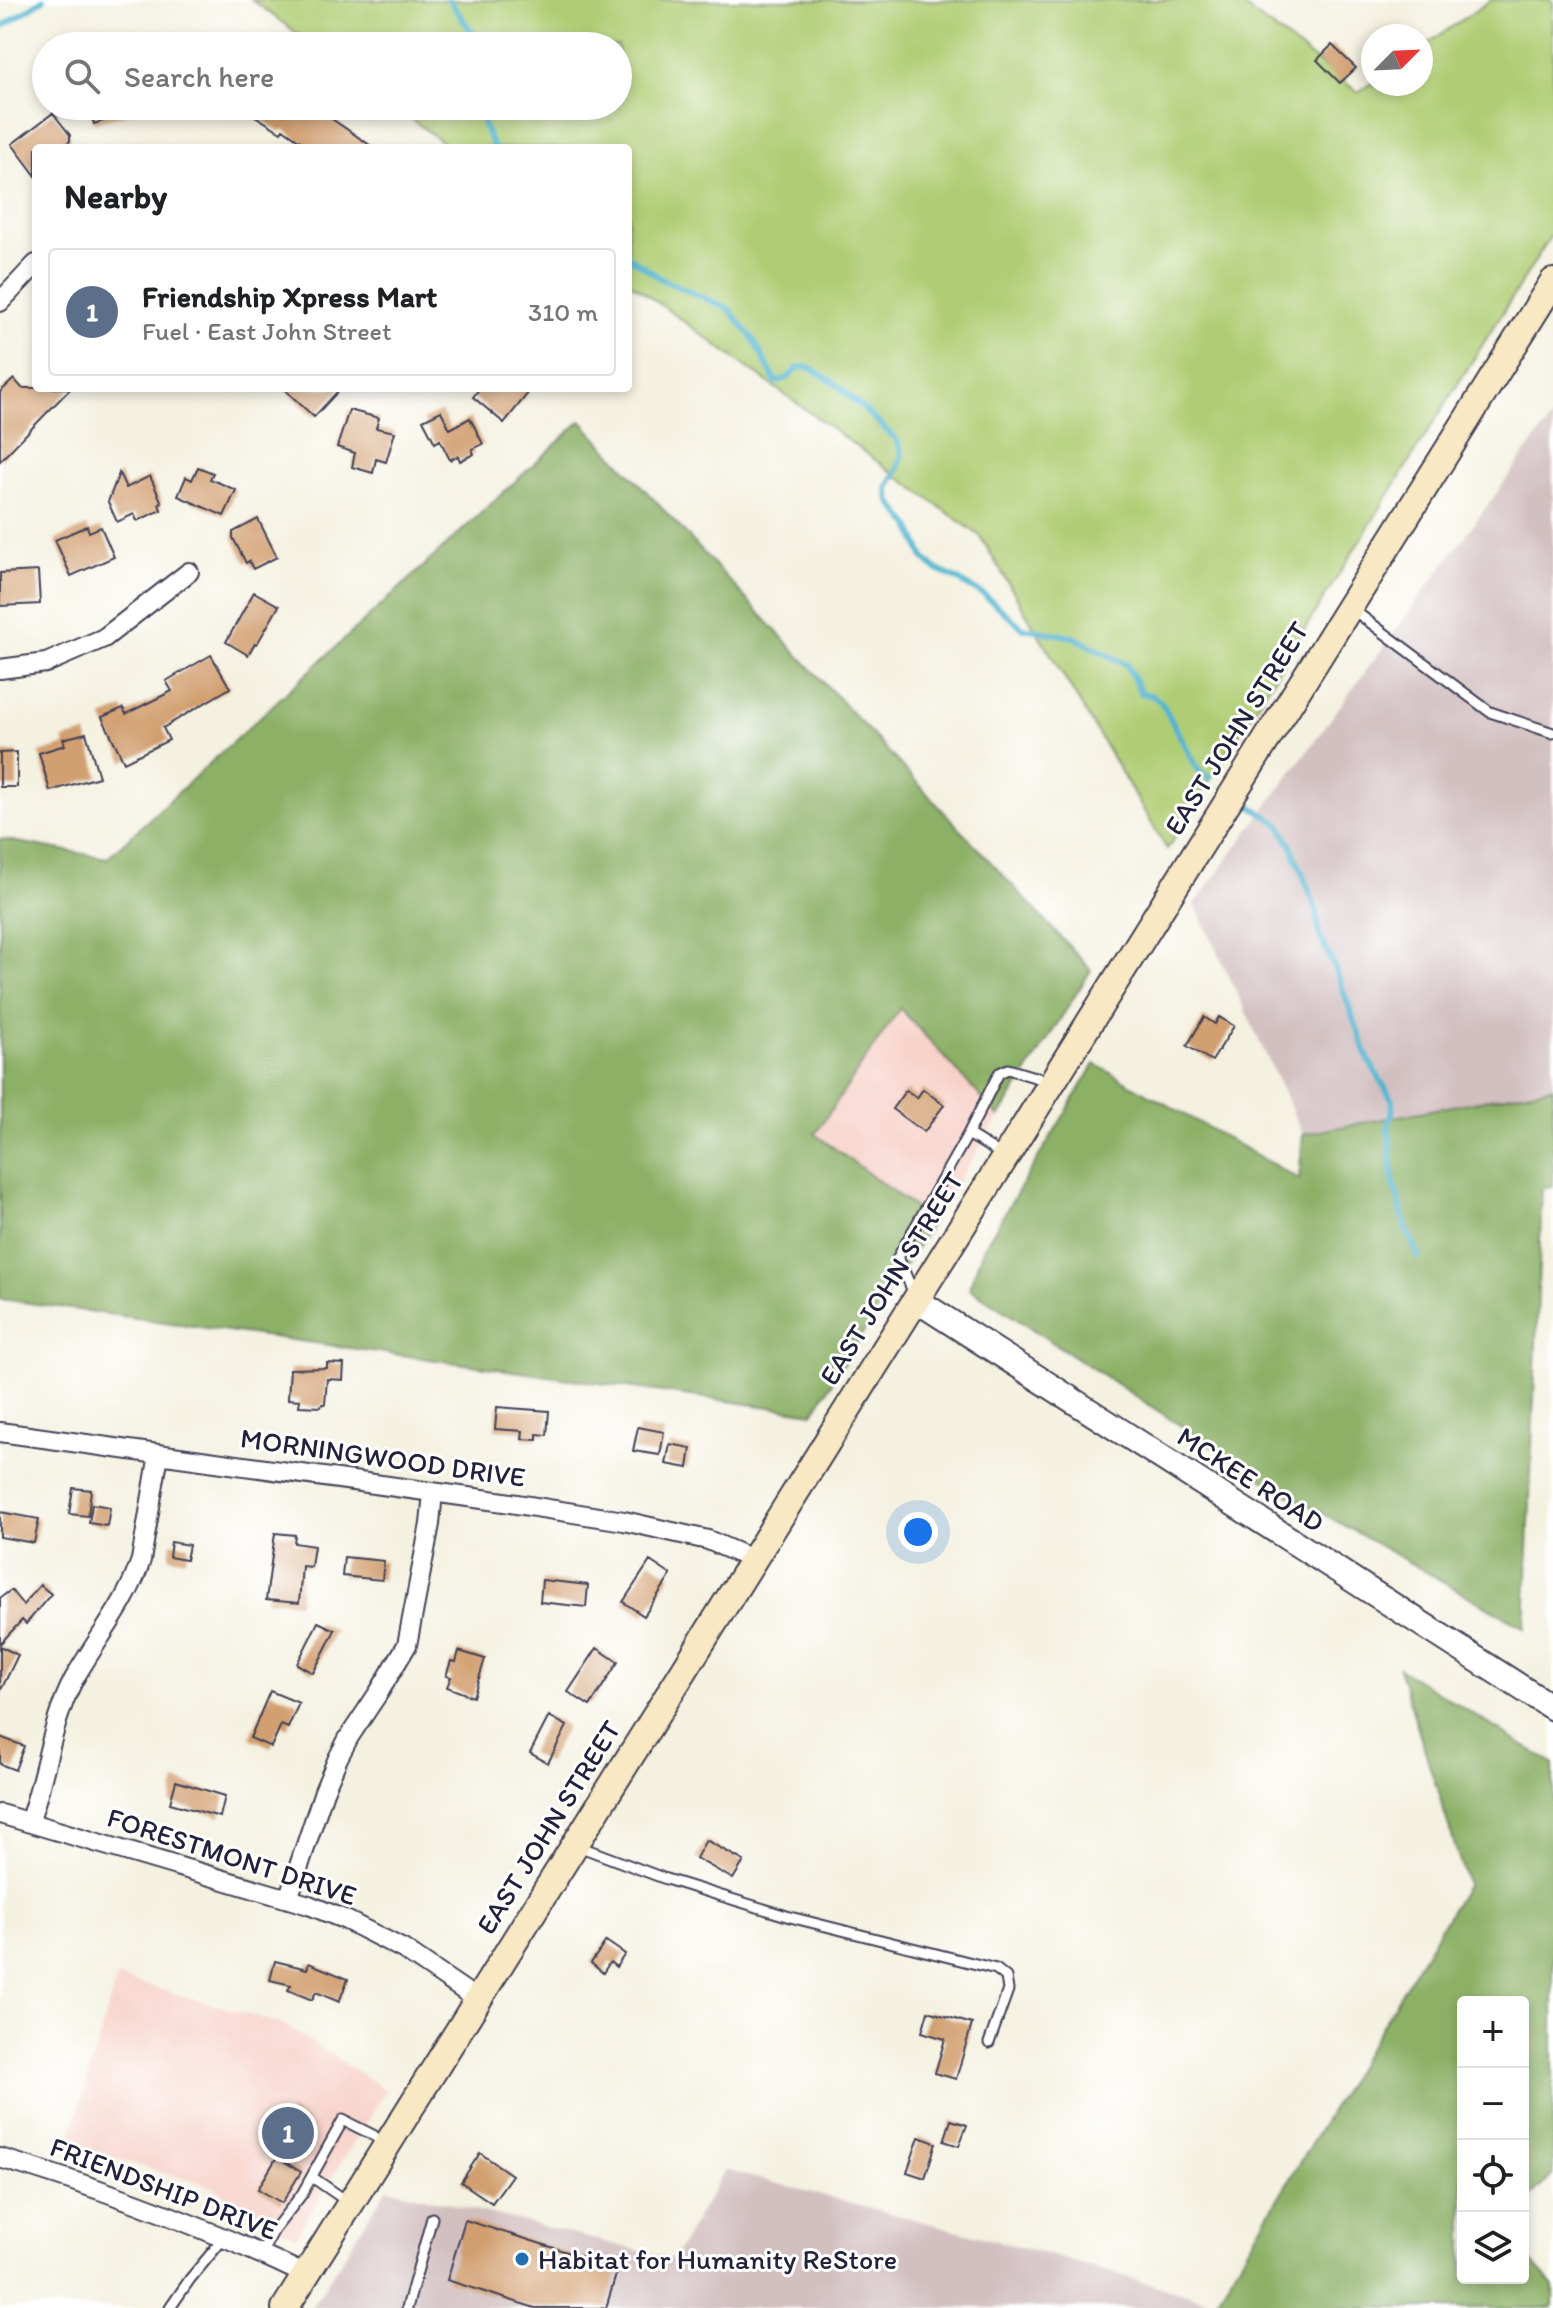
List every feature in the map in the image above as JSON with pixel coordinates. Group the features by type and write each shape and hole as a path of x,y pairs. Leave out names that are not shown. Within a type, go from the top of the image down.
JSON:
{"main road":[{"name":"EAST JOHN STREET","path":"285,2308 1553,282"}],"street":[{"path":"0,302 32,268"},
{"path":"0,669 46,663 104,638 189,572"},
{"name":"MCKEE ROAD","path":"916,1300 1553,1708"},
{"name":"MORNINGWOOD DRIVE","path":"0,1432 624,1521 708,1540 754,1560"},
{"path":"29,1822 69,1691 136,1576 159,1454"},
{"path":"288,1899 338,1758 407,1645 430,1524 433,1492"},
{"name":"FORESTMONT DRIVE","path":"0,1814 288,1899 346,1920 403,1949 478,2000"},
{"name":"FRIENDSHIP DRIVE","path":"0,2158 144,2206 306,2275"}],"lane":[{"path":"1350,606 1490,712 1553,733"},
{"path":"916,1300 898,1257 999,1073 1008,1069 1052,1082"},
{"path":"968,1134 1004,1156"},
{"path":"575,1845 666,1879 790,1917 996,1969 1006,1977 1008,1990 989,2043"},
{"path":"261,2254 274,2230 302,2194 343,2120 387,2146"},
{"path":"312,2177 351,2203"},
{"path":"407,2308 432,2218"},
{"path":"170,2308 224,2238"}],"shaded area":[{"path":"1553,416 1553,1088 1303,1134 1195,904"},
{"path":"899,1008 999,1117 933,1221 814,1134"},
{"path":"117,1977 285,2025 386,2090 295,2237 211,2186 68,2145"},
{"path":"725,2170 1013,2245 1215,2302 1212,2308 311,2308 387,2188 673,2259"}],"green space":[{"path":"252,0 1235,0 1358,92 1361,90 1361,96 1433,96 1433,40 1491,0 1553,0 1553,232 1167,849 980,536 632,284 632,144 445,144 413,120 632,120 632,32 295,32"},
{"path":"581,421 1091,970 999,1117 900,1008 815,1134 933,1221 813,1413 0,1299 0,839 107,858"},
{"path":"1095,1064 1299,1179 1303,1134 1553,1087 1553,1187 1542,1189 1525,1628 1269,1483 969,1288 983,1249"},
{"path":"1399,1668 1553,1764 1553,2175 1529,2198 1529,1996 1457,1996 1457,2284 1529,2284 1529,2259 1553,2285 1553,2308 1212,2308 1467,1884"}],"building":[{"path":"1332,45 1356,68 1340,83 1317,60"},
{"path":"44,120 58,120 70,135 66,144 32,144 32,171 12,144"},
{"path":"262,120 333,120 368,144 304,144 283,129 281,132"},
{"path":"14,379 22,388 32,388 32,392 67,392 0,461 0,392"},
{"path":"287,392 337,392 314,417"},
{"path":"477,392 529,392 504,423 473,397"},
{"path":"349,410 379,418 376,428 395,432 386,462 376,459 373,473 352,467 355,453 337,447"},
{"path":"441,411 450,429 470,418 483,444 472,449 474,454 460,461 458,456 450,460 440,440 435,443 423,420"},
{"path":"198,467 213,473 210,479 236,490 224,516 178,496 186,477 192,480"},
{"path":"119,473 126,488 150,476 162,503 159,504 161,510 137,521 134,514 117,522 108,502"},
{"path":"258,519 277,557 253,569 249,561 246,563 233,532"},
{"path":"87,526 89,532 101,527 114,557 71,576 55,540"},
{"path":"38,571 40,604 0,606 0,573"},
{"path":"254,592 279,606 248,655 226,642"},
{"path":"211,655 230,688 163,728 169,740 124,762 102,717 123,708 126,714 172,691 166,681"},
{"path":"86,733 99,777 50,791 39,753 65,745 63,739"},
{"path":"17,752 17,787 0,787 0,753"},
{"path":"1204,1017 1215,1024 1219,1017 1234,1026 1212,1061 1187,1046"},
{"path":"923,1089 944,1105 924,1132 892,1109 906,1090 917,1098"},
{"path":"327,1363 344,1364 343,1380 327,1379 325,1404 321,1407 299,1406 300,1400 288,1399 290,1369 327,1368"},
{"path":"497,1407 549,1411 547,1435 537,1434 537,1440 522,1439 523,1431 495,1429"},
{"path":"638,1427 664,1432 660,1455 633,1451"},
{"path":"670,1444 691,1448 688,1468 666,1464"},
{"path":"73,1488 91,1490 88,1516 69,1514"},
{"path":"92,1504 110,1507 107,1526 89,1523"},
{"path":"0,1512 39,1519 34,1543 0,1537"},
{"path":"275,1533 295,1535 294,1543 314,1546 311,1567 302,1566 299,1603 266,1600"},
{"path":"171,1542 189,1545 186,1560 169,1557"},
{"path":"344,1557 384,1561 382,1580 342,1576"},
{"path":"650,1561 671,1575 644,1616 623,1602"},
{"path":"542,1580 588,1585 586,1607 540,1602"},
{"path":"40,1585 51,1594 26,1624 22,1620 0,1644 0,1598 11,1590 23,1605"},
{"path":"318,1622 335,1630 313,1673 297,1664"},
{"path":"0,1646 18,1655 0,1692"},
{"path":"597,1648 618,1662 590,1706 568,1692"},
{"path":"459,1651 485,1659 473,1697 447,1687 451,1677 446,1676 451,1661 456,1662"},
{"path":"270,1691 299,1703 288,1728 281,1725 271,1747 250,1738"},
{"path":"549,1716 567,1726 548,1763 530,1753"},
{"path":"0,1737 24,1746 15,1770 0,1764"},
{"path":"176,1781 225,1796 220,1817 170,1803"},
{"path":"706,1840 744,1861 733,1879 696,1858"},
{"path":"606,1941 625,1954 616,1967 610,1962 603,1973 591,1963"},
{"path":"275,1961 307,1969 309,1963 348,1979 339,2002 316,1992 312,2000 288,1990 291,1985 270,1980"},
{"path":"928,2011 972,2024 956,2079 935,2073 945,2039 922,2032"},
{"path":"290,2111 307,2121 287,2155 270,2145"},
{"path":"951,2120 967,2125 959,2146 944,2141"},
{"path":"919,2137 936,2143 925,2178 907,2172"},
{"path":"480,2153 512,2175 492,2203 461,2182"},
{"path":"277,2157 301,2172 282,2203 258,2189"},
{"name":"Habitat for Humanity ReStore","path":"465,2220 618,2268 606,2308 535,2308 447,2280"}],"waterway":[{"path":"0,28 43,0"},
{"path":"449,0 472,32"},
{"path":"483,120 492,144"},
{"path":"632,259 661,279 729,309 753,339 776,382 788,378 799,367 811,368 836,384 896,439 902,454 888,487 890,501 910,526 924,558 935,569 984,595 1023,628 1074,637 1127,665 1141,693 1153,696 1162,703 1199,771 1210,778"},
{"path":"1251,806 1279,824 1292,847 1314,903 1320,937 1369,1061 1393,1101 1388,1124 1393,1180 1406,1229 1419,1257"}],"place":[{"name":"Friendship Xpress Mart","path":"288,2133"},
{"name":"Habitat for Humanity ReStore","path":"522,2259"}]}
